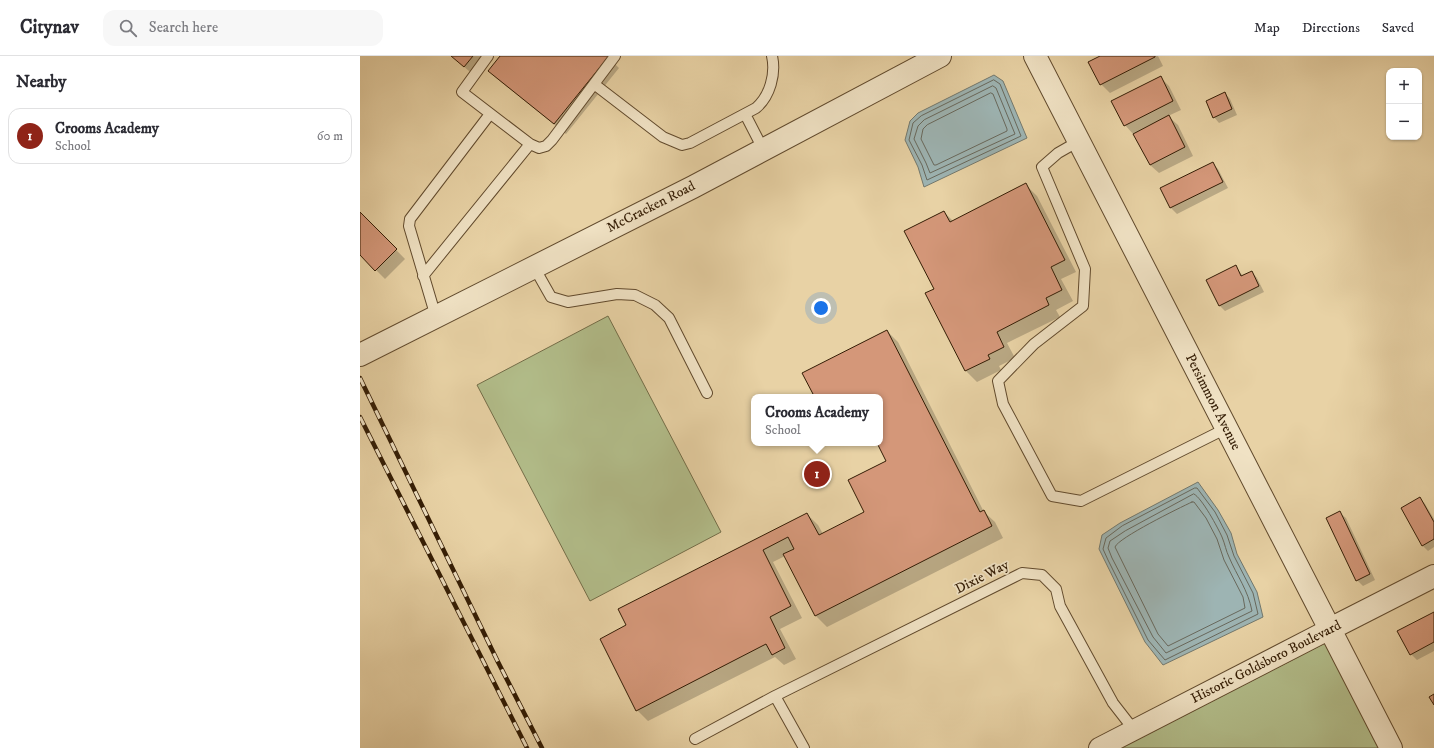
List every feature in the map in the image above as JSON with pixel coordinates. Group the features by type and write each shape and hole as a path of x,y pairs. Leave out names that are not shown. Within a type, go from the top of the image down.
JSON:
{"street":[{"name":"McCracken Road","path":"360,355 763,149 940,56"},
{"name":"Persimmon Avenue","path":"1035,56 1391,748"},
{"name":"Historic Goldsboro Boulevard","path":"1099,748 1434,576"}],"lane":[{"path":"488,56 462,92 530,144 539,148 546,146 552,140 615,56"},
{"path":"594,84 663,138 682,145 690,143 745,114 763,102 773,72 772,56"},
{"path":"436,316 409,226 410,219 490,114"},
{"path":"745,114 763,149"},
{"path":"1079,141 1058,153 1042,167 1085,269 1083,306 1034,344 998,382 1003,404 1052,496 1081,501 1227,428"},
{"path":"423,276 530,144"},
{"path":"534,267 551,297 568,302 617,294 635,295 655,305 669,318 707,393"},
{"name":"Dixie Way","path":"695,739 775,696 1022,573 1042,575 1056,590 1060,606 1113,703 1134,730"},
{"path":"775,696 804,748"}],"green space":[{"path":"608,316 721,532 590,601 477,385"},
{"path":"1327,642 1381,748 1121,748"}],"water":[{"path":"994,75 1003,81 1027,138 924,187 918,167 905,140 910,121 918,113"},
{"path":"1198,482 1218,510 1231,533 1237,554 1257,592 1263,617 1163,665 1145,642 1099,549 1102,535 1120,523"}],"building":[{"path":"451,56 473,56 464,67"},
{"path":"500,56 609,56 554,124 488,71"},
{"path":"1100,56 1155,57 1100,85 1088,62"},
{"path":"1161,76 1173,101 1124,126 1111,101"},
{"path":"1225,92 1232,109 1213,118 1206,101"},
{"path":"1169,115 1185,147 1150,165 1133,134"},
{"path":"1213,162 1223,182 1170,208 1160,188"},
{"path":"1026,183 1065,260 1051,267 1062,290 1046,298 1049,305 997,332 1004,347 988,355 990,359 965,371 925,293 934,289 904,231 944,211 950,222"},
{"path":"360,212 397,249 375,271 360,255"},
{"path":"1236,265 1241,276 1252,271 1259,286 1219,306 1206,280"},
{"path":"887,330 980,512 984,510 992,526 815,616 783,554 794,549 788,537 763,550 791,606 770,617 785,648 772,655 766,644 636,711 600,639 626,625 618,609 807,513 819,535 864,512 848,480 886,461 878,446 883,446 883,394 813,394 802,373"},
{"path":"1420,497 1434,522 1434,539 1422,546 1401,508"},
{"path":"1340,511 1370,574 1356,581 1326,518"},
{"path":"1434,612 1434,642 1410,655 1397,631"},
{"path":"1434,694 1434,705 1429,697"}],"railway":[{"path":"360,378 498,662 542,748"},
{"path":"360,417 527,748"}],"place":[{"name":"Crooms Academy","path":"817,474"}]}
